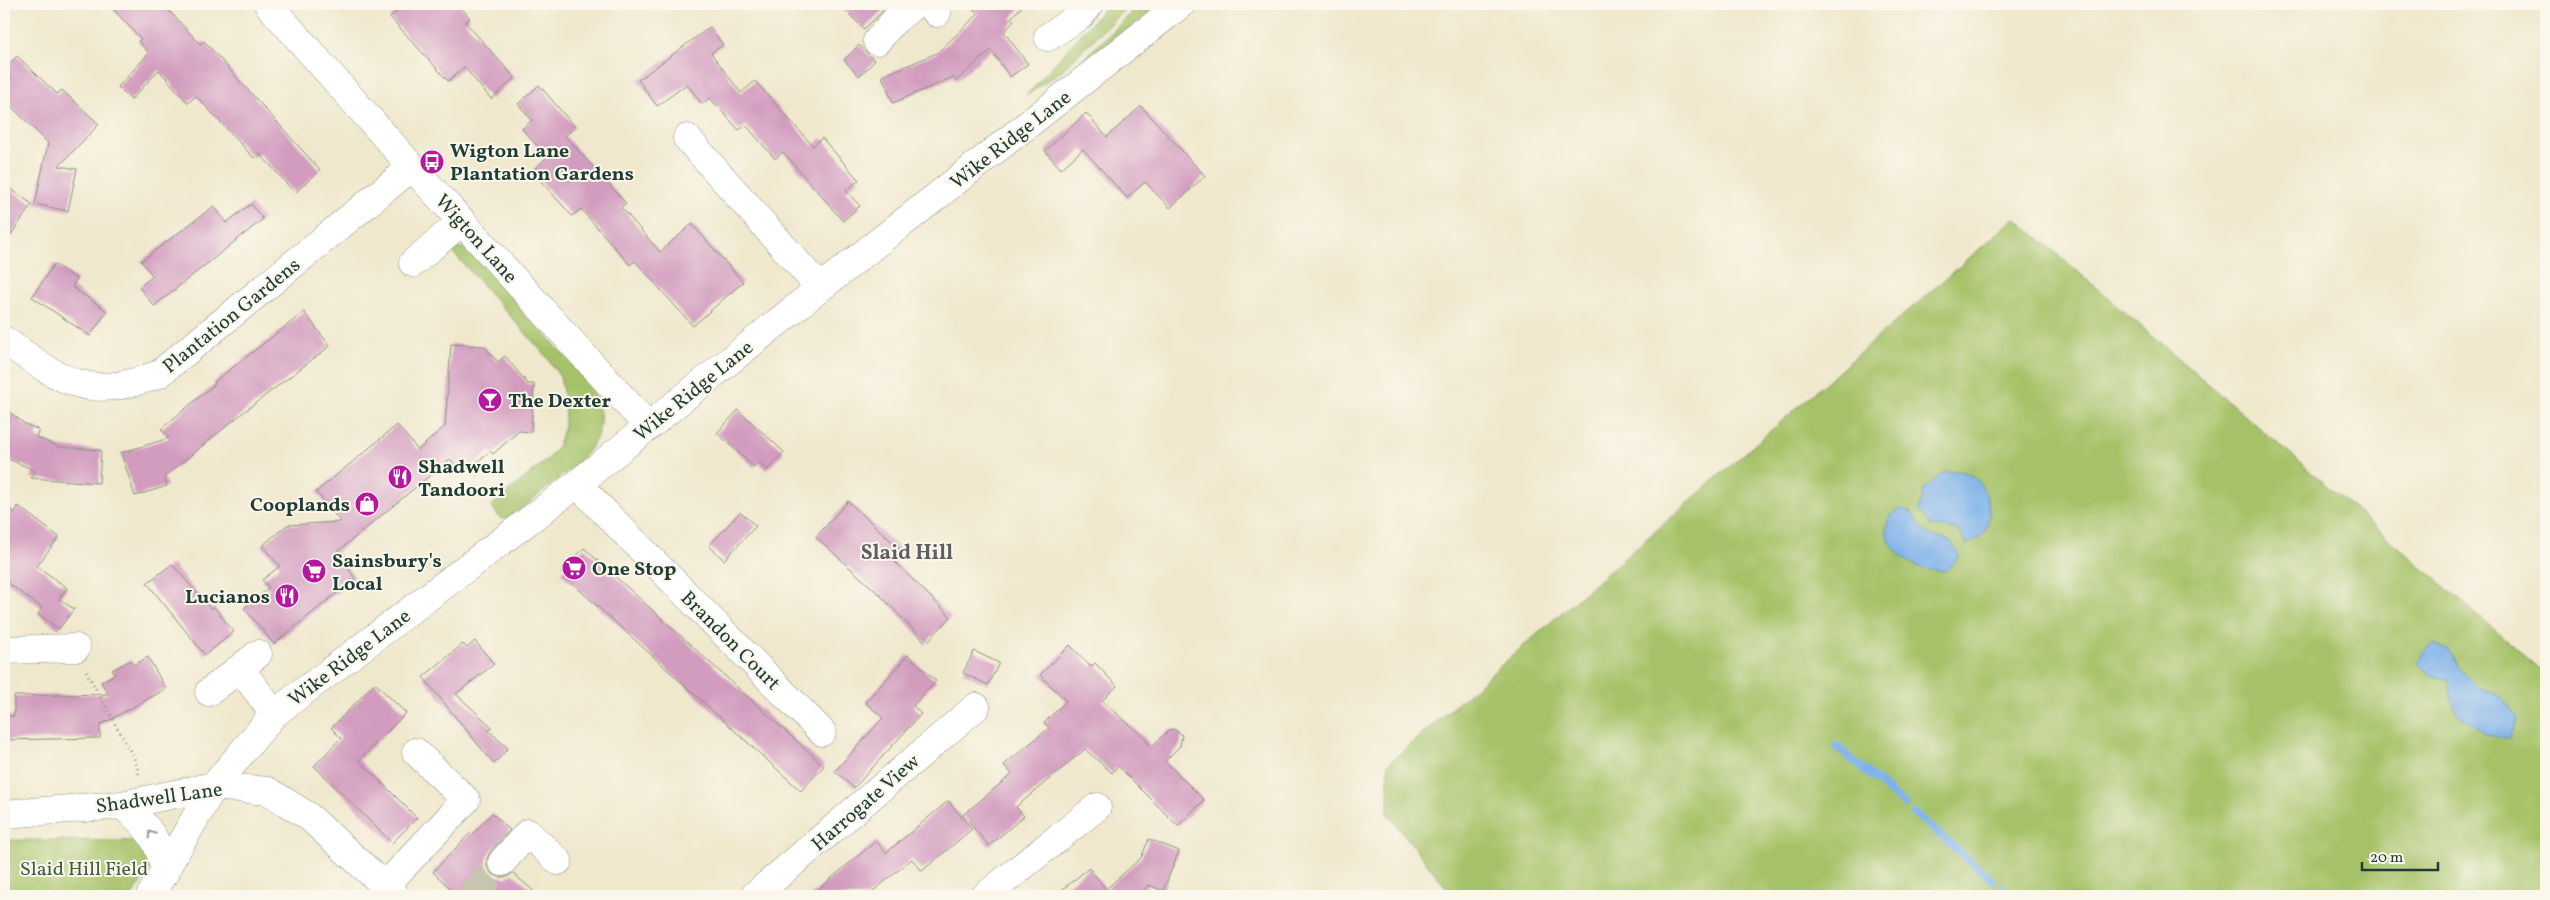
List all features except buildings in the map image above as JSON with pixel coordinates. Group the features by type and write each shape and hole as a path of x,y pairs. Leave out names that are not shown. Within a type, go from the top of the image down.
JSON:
{"street":[{"name":"Wigton Lane","path":"268,4 412,167 648,426"},
{"path":"1048,37 1081,15 1090,4"},
{"name":"Wike Ridge Lane","path":"150,896 214,786 274,714 577,484 820,288 1181,4"},
{"path":"877,41 895,20 927,7"},
{"path":"687,138 820,288"},
{"name":"Plantation Gardens","path":"4,340 48,371 74,384 103,388 132,385 159,374 412,167"},
{"path":"413,263 462,221"},
{"name":"Brandon Court","path":"577,484 822,732"},
{"path":"4,650 76,648"},
{"path":"209,692 249,661 274,714"},
{"name":"Harrogate View","path":"754,896 976,707"},
{"path":"391,891 466,800 416,752"},
{"name":"Shadwell Lane","path":"4,814 135,803 214,786 268,791 308,816 391,891"},
{"path":"135,803 155,839 163,858 165,873"},
{"path":"985,896 1097,807"},
{"path":"502,862 528,833 558,861"}],"path":[{"path":"76,648 134,758 135,803"}],"green space":[{"path":"1108,4 1130,4 1062,70 1026,96"},
{"path":"1141,4 1161,4 1073,72 1072,70"},
{"path":"2015,218 2546,674 2546,896 1453,896 1388,814 1388,764"},
{"path":"463,248 470,252 581,374 593,393 599,409 600,424 596,438 588,451 563,475 522,508 505,519 500,518 491,506 548,459 558,446 564,425 565,402 560,377 546,356 450,249"},
{"name":"Slaid Hill Field","path":"4,840 156,841 164,846 132,896 4,896"}],"water":[{"path":"1962,471 1974,477 1987,497 1988,521 1985,531 1977,540 1966,544 1958,530 1931,526 1919,510 1924,489 1944,472"},
{"path":"1898,509 1910,512 1925,532 1952,542 1959,557 1946,571 1919,567 1895,549 1887,533 1887,525 1890,517"},
{"path":"2433,644 2448,650 2458,666 2477,687 2498,695 2511,706 2518,719 2509,739 2486,735 2456,712 2448,680 2431,675 2417,662"}],"waterway":[{"path":"2542,734 2546,735"},
{"path":"1836,746 1905,805"},
{"path":"1914,813 1992,880"},
{"path":"2003,888 2013,896"}],"tunnel":[{"path":"471,896 502,862"}],"place":[{"name":"Wigton Lane Plantation Gardens","path":"432,162"},
{"name":"The Dexter","path":"490,400"},
{"name":"Shadwell Tandoori","path":"400,477"},
{"name":"Cooplands","path":"367,504"},
{"name":"One Stop","path":"574,568"},
{"name":"Sainsbury's Local","path":"314,571"},
{"name":"Lucianos","path":"287,596"}],"district":[{"name":"Slaid Hill","path":"907,552"}]}
